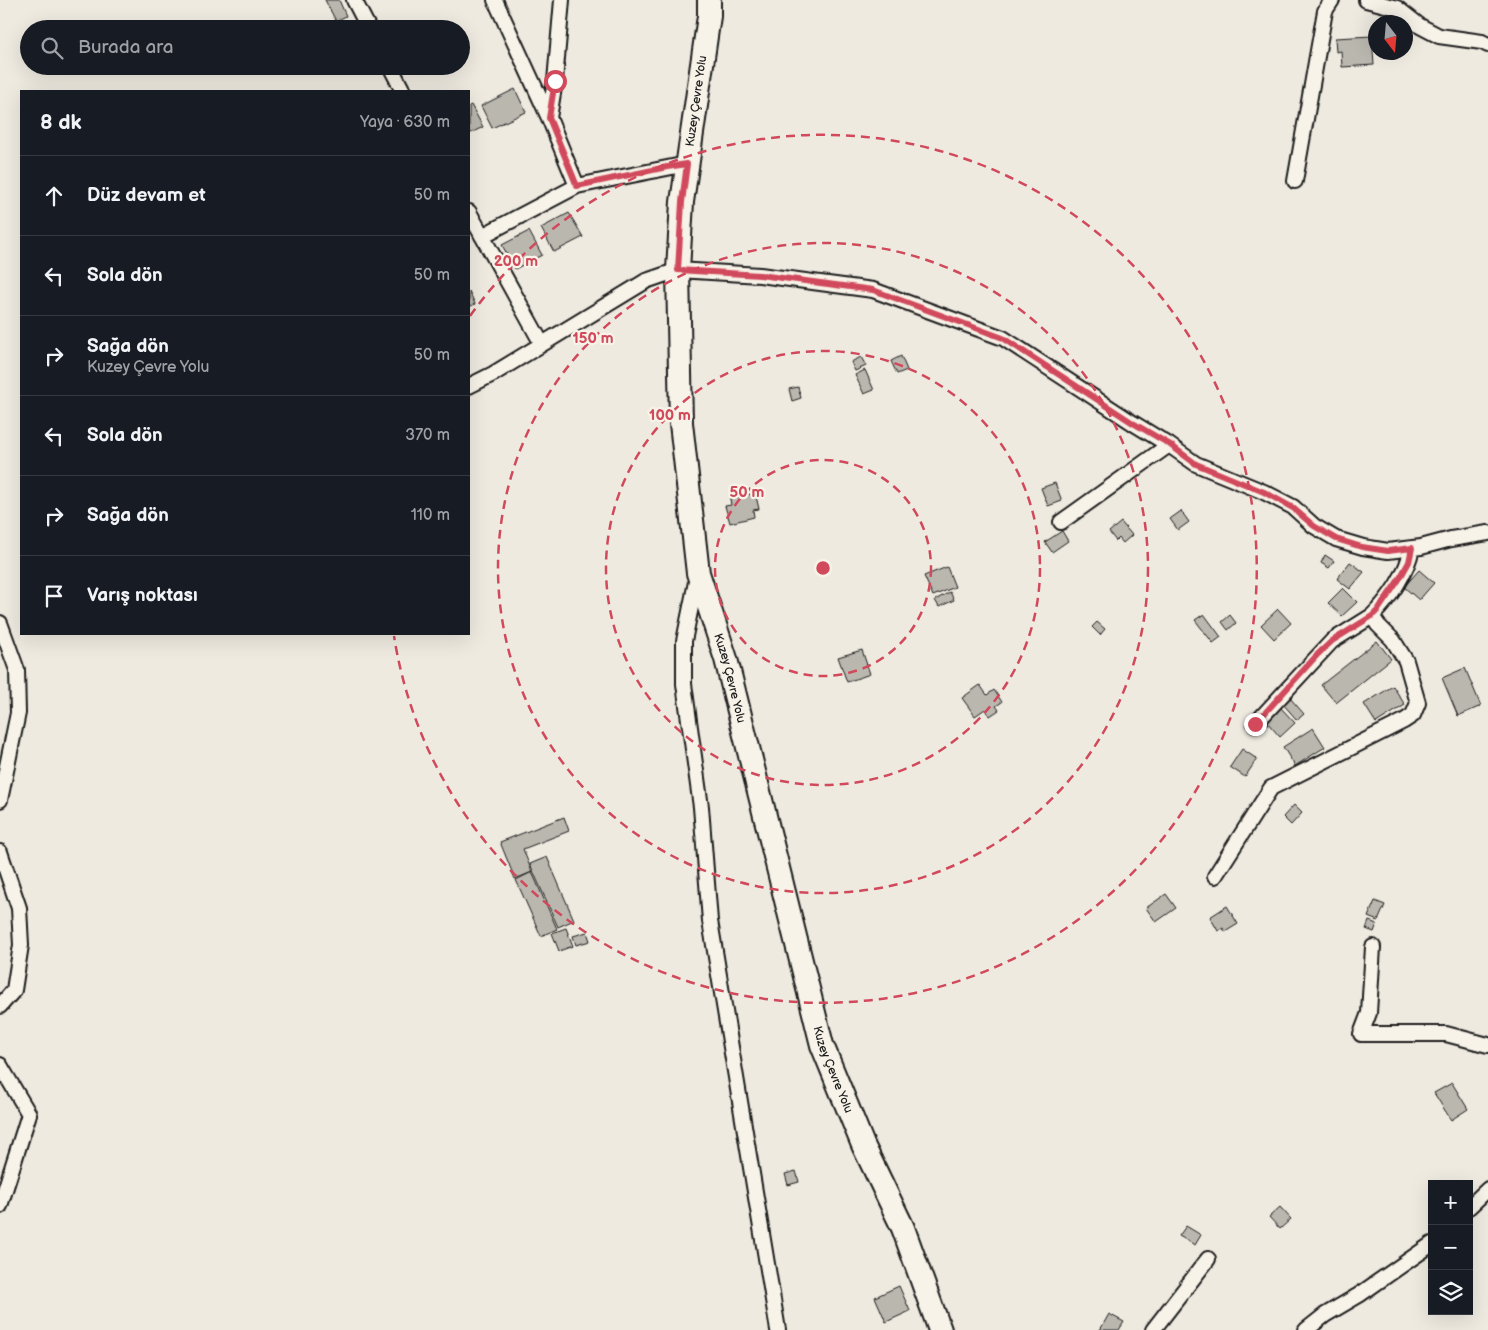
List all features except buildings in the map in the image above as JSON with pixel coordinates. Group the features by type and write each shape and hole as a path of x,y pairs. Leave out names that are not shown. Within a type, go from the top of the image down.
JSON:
{"main road":[{"name":"Kuzey Çevre Yolu","path":"709,0 709,16 682,202 678,270 682,423 698,573 726,659 822,1045 863,1145 902,1228 940,1330"}],"street":[{"path":"354,0 364,20"},
{"path":"495,0 549,118 577,186"},
{"path":"549,118 555,81 562,0"},
{"path":"1295,181 1325,11 1332,0"},
{"path":"1366,0 1397,8 1420,26 1439,36 1482,42 1488,45"},
{"path":"395,75 402,90"},
{"path":"482,236 577,186 687,164"},
{"path":"470,214 542,344"},
{"path":"470,386 493,374 646,281 678,270 760,275 873,290 1003,338 1133,423 1169,444 1196,464 1264,492 1293,508 1314,526 1336,539 1362,547 1388,551 1488,533"},
{"path":"1061,522 1169,444"},
{"path":"1255,724 1332,641 1372,616 1400,578 1409,562 1412,548"},
{"path":"698,573 684,642 684,684 701,807 710,920 778,1330"},
{"path":"1215,876 1271,788 1404,721 1413,714 1418,703 1406,662 1393,640 1372,616"},
{"path":"0,623 17,670 18,713 0,800"},
{"path":"0,852 19,908 21,946 14,990 0,1006"},
{"path":"1373,947 1369,1014 1361,1034 1446,1034 1488,1045"},
{"path":"0,1066 29,1114 0,1206"},
{"path":"1473,1203 1488,1189"},
{"path":"1306,1330 1326,1314 1428,1247"},
{"path":"1153,1330 1208,1259"}],"route":[{"path":"555,81 549,118 577,186 687,164 682,202 678,270 760,275 873,290 1003,338 1133,423 1169,444 1196,464 1264,492 1293,508 1314,526 1336,539 1362,547 1388,551 1412,548 1409,562 1378,610 1372,616 1332,641 1255,724"}]}
